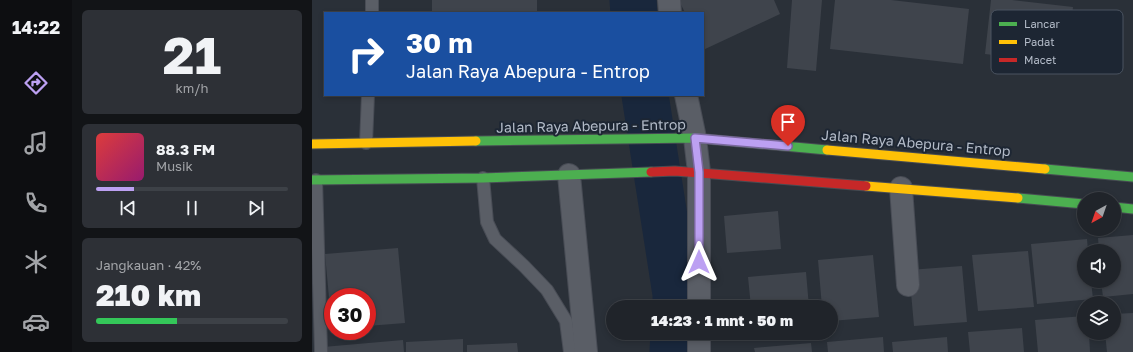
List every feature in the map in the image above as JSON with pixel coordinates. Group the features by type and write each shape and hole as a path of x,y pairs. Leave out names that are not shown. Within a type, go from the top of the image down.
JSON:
{"highway":[{"name":"Jalan Raya Abepura - Entrop","path":"312,144 695,138 1133,177"},
{"path":"314,180 483,178 675,171 901,188 1077,203"},
{"path":"1121,208 1133,209"}],"street":[{"path":"669,0 670,12"},
{"path":"686,96 695,138 699,172 699,300"},
{"path":"569,175 586,352"},
{"path":"901,188 908,285"},
{"path":"699,340 699,352"}],"lane":[{"path":"372,0 372,12"},
{"path":"366,143 368,96"},
{"path":"483,178 487,222 494,239 524,266 546,290 566,321 570,352"},
{"path":"314,180 321,352"}],"building":[{"path":"432,0 537,0 537,12 432,12"},
{"path":"679,0 774,0 780,14 704,50 704,12 685,12"},
{"path":"792,0 822,0 816,71 787,68"},
{"path":"835,0 891,0 969,9 963,64 830,49"},
{"path":"991,0 1012,0 1073,7 1073,10 991,10 991,55 985,54"},
{"path":"778,211 781,249 727,253 724,216"},
{"path":"1133,235 1133,294 1103,296 1102,288 1121,288 1121,244 1098,244 1098,238"},
{"path":"1087,239 1087,244 1077,244 1077,288 1092,288 1093,296 1077,296 1077,300 1037,304 1031,244"},
{"path":"398,248 405,323 376,325 376,288 328,288 325,254"},
{"path":"1028,251 1034,307 978,311 972,255"},
{"path":"873,255 879,317 838,320 838,300 821,300 818,260"},
{"path":"962,266 967,322 914,326 909,270"},
{"path":"806,272 808,300 750,300 748,277"},
{"path":"1133,313 1133,352 1107,352 1106,340 1121,340 1121,314"},
{"path":"1077,317 1077,340 1089,340 1090,352 1038,352 1035,320"},
{"path":"1022,328 1024,352 970,352 968,332"},
{"path":"883,337 884,352 828,352 827,342"},
{"path":"947,337 948,352 893,352 892,342"},
{"path":"463,339 463,352 406,352 406,342"},
{"path":"403,340 404,352 324,352 323,347"},
{"path":"517,343 518,352 467,352 467,345"},
{"path":"811,343 812,352 755,352 754,348"}],"waterway":[{"path":"633,0 634,12"},
{"path":"645,96 676,300"},
{"path":"673,352 674,340"}],"traffic: fast":[{"path":"476,141 695,138 827,150"},
{"path":"1045,169 1133,177"},
{"path":"312,180 483,178 651,172"},
{"path":"1018,198 1077,203"},
{"path":"1121,208 1133,209"}],"traffic: slow":[{"path":"312,144 476,141"},
{"path":"827,150 1045,169"},
{"path":"866,186 1018,198"}],"traffic: jam":[{"path":"651,172 675,171 866,186"}],"route":[{"path":"699,262 699,172 695,138 788,146"}]}
